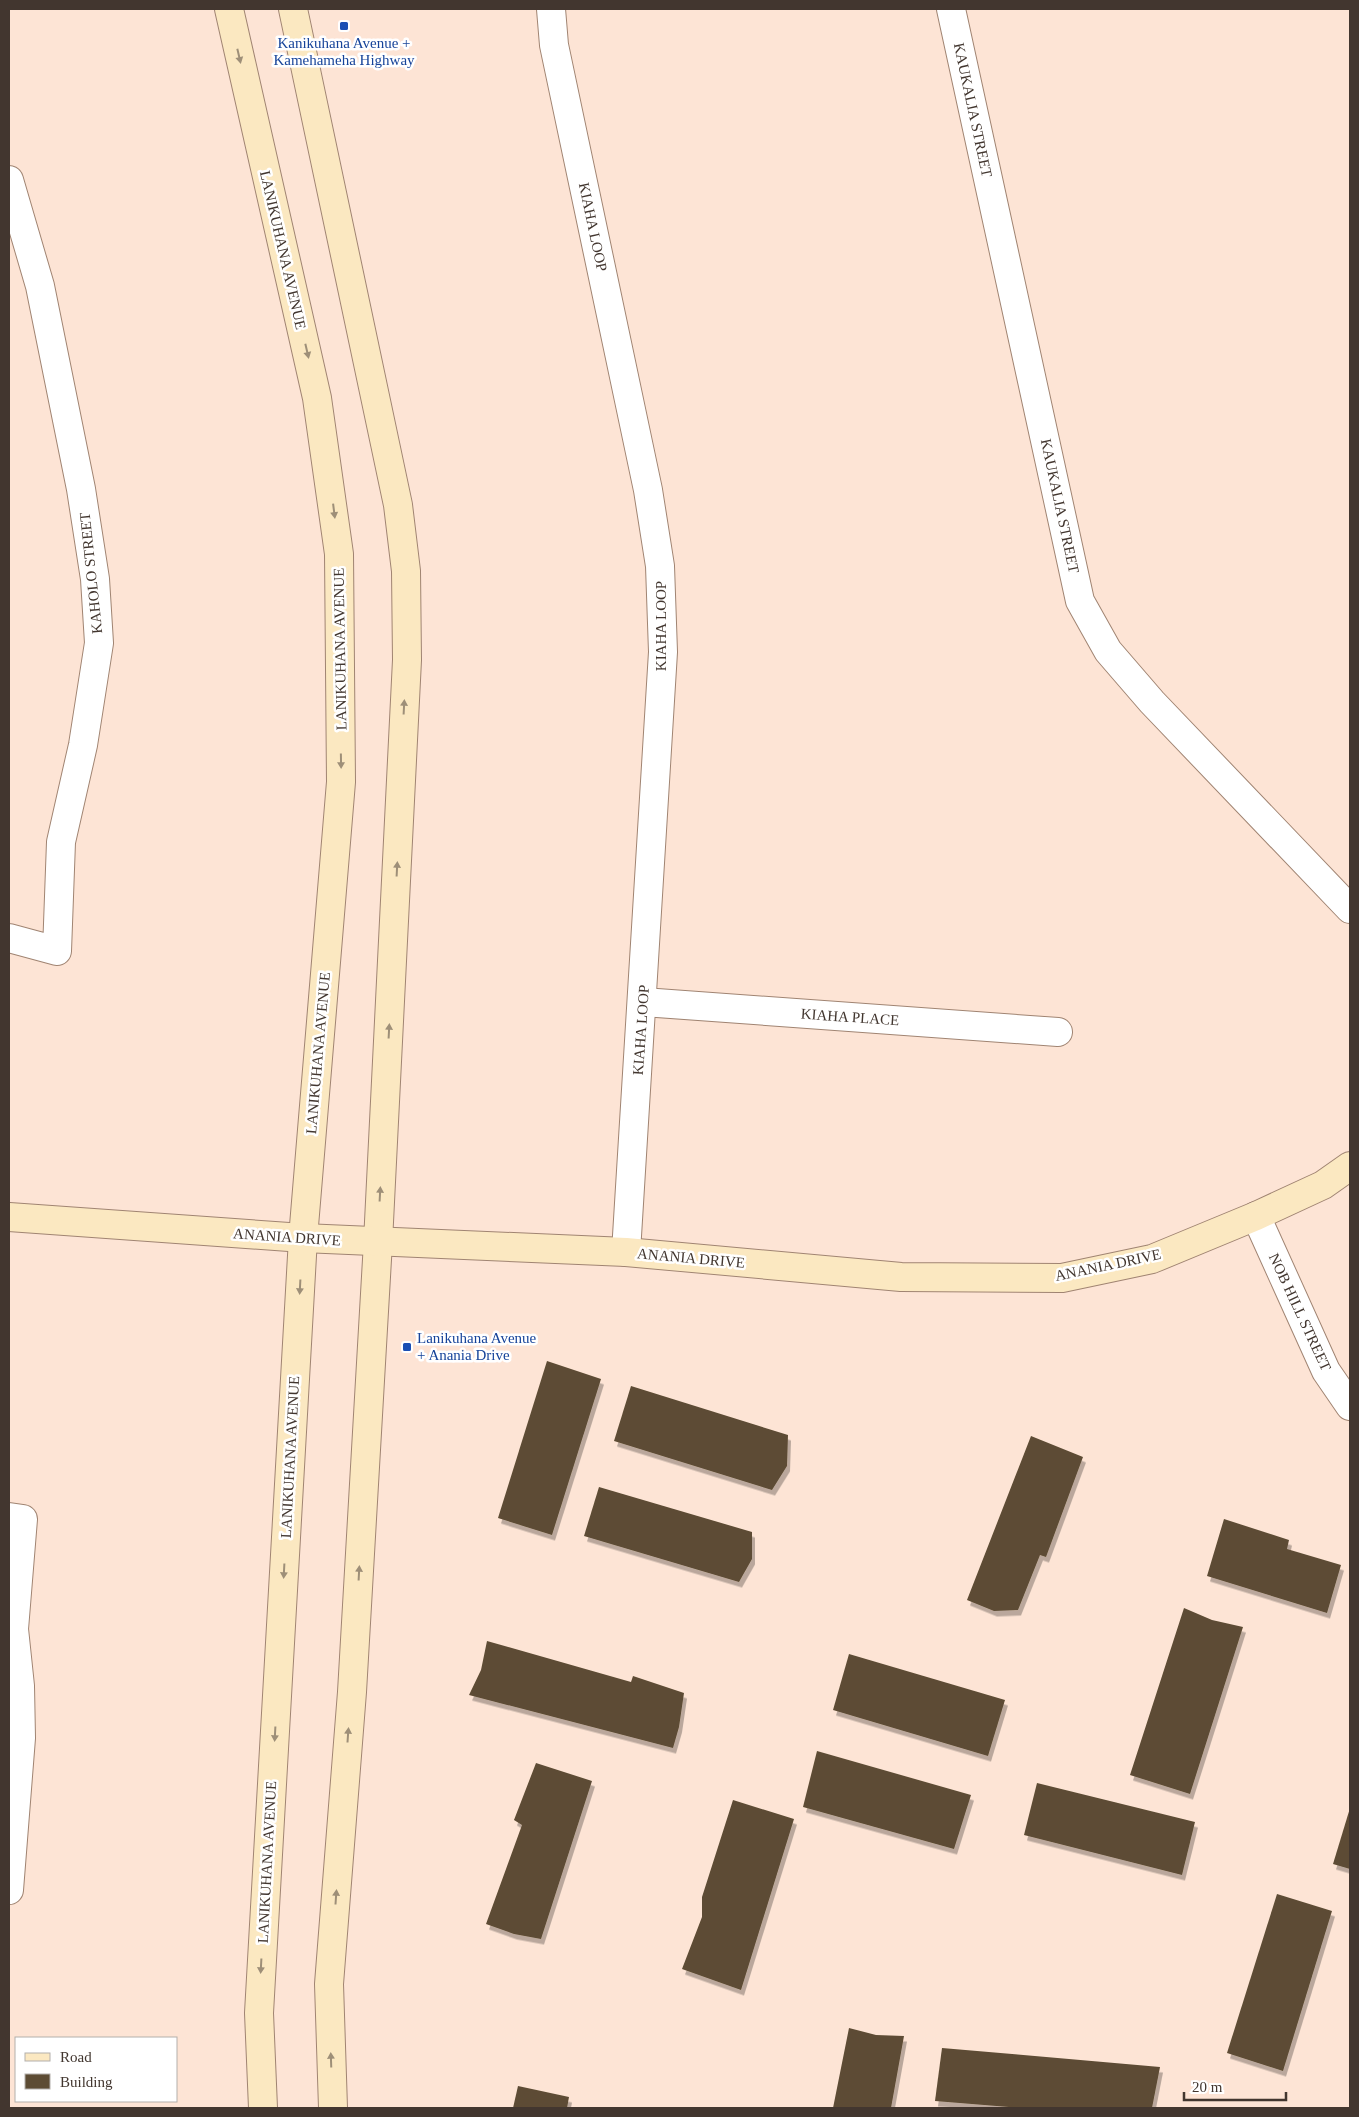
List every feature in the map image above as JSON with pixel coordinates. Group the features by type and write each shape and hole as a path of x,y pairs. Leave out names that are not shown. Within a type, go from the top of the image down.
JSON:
{"main road":[{"name":"LANIKUHANA AVENUE","path":"229,9 317,398 339,554 341,782 302,1238 259,2013 263,2108"},
{"path":"293,9 398,505 406,570 407,660 378,1242 352,1692 329,1984 333,2108"},
{"name":"ANANIA DRIVE","path":"9,1217 302,1238 626,1252 901,1277 1062,1278 1152,1259 1256,1216 1323,1185 1350,1166"}],"street":[{"name":"KIAHA LOOP","path":"550,9 554,45 648,490 660,566 663,652 643,1002 626,1252"},
{"name":"KAUKALIA STREET","path":"951,9 1080,601 1108,651 1152,702 1350,909"},
{"name":"KAHOLO STREET","path":"9,180 40,286 81,489 95,579 99,643 83,745 61,842 57,951 9,938"},
{"name":"KIAHA PLACE","path":"643,1002 1058,1032"},
{"name":"NOB HILL STREET","path":"1256,1216 1326,1370 1350,1406"},
{"path":"9,1517 23,1519 14,1629 20,1686 21,1738 9,1890"}],"building":[{"path":"547,1361 601,1379 552,1535 498,1518"},
{"path":"631,1386 788,1435 787,1466 772,1490 614,1441"},
{"path":"1031,1436 1083,1457 1046,1557 1040,1555 1018,1610 994,1611 967,1600"},
{"path":"599,1487 752,1532 752,1559 739,1582 584,1536"},
{"path":"1224,1519 1289,1540 1287,1549 1341,1565 1327,1613 1207,1576"},
{"path":"1184,1608 1212,1620 1243,1627 1190,1794 1130,1775"},
{"path":"487,1641 631,1682 633,1676 684,1693 679,1727 673,1748 469,1695 481,1670"},
{"path":"849,1654 1005,1700 988,1756 833,1710"},
{"path":"817,1751 971,1795 954,1849 803,1807"},
{"path":"536,1763 592,1781 541,1939 514,1934 486,1924 522,1825 514,1820"},
{"path":"1037,1783 1195,1822 1182,1875 1024,1835"},
{"path":"733,1800 794,1819 741,1990 682,1969 702,1917 702,1897"},
{"path":"1350,1808 1350,1869 1333,1864"},
{"path":"1277,1894 1332,1911 1283,2071 1227,2053"},
{"path":"849,2028 876,2035 904,2036 891,2108 833,2108"},
{"path":"942,2048 1160,2067 1152,2108 1022,2108 935,2101"},
{"path":"518,2086 569,2097 567,2108 513,2108"}],"place":[{"name":"Kanikuhana Avenue + Kamehameha Highway","path":"344,26"},
{"name":"Lanikuhana Avenue + Anania Drive","path":"407,1347"}]}
